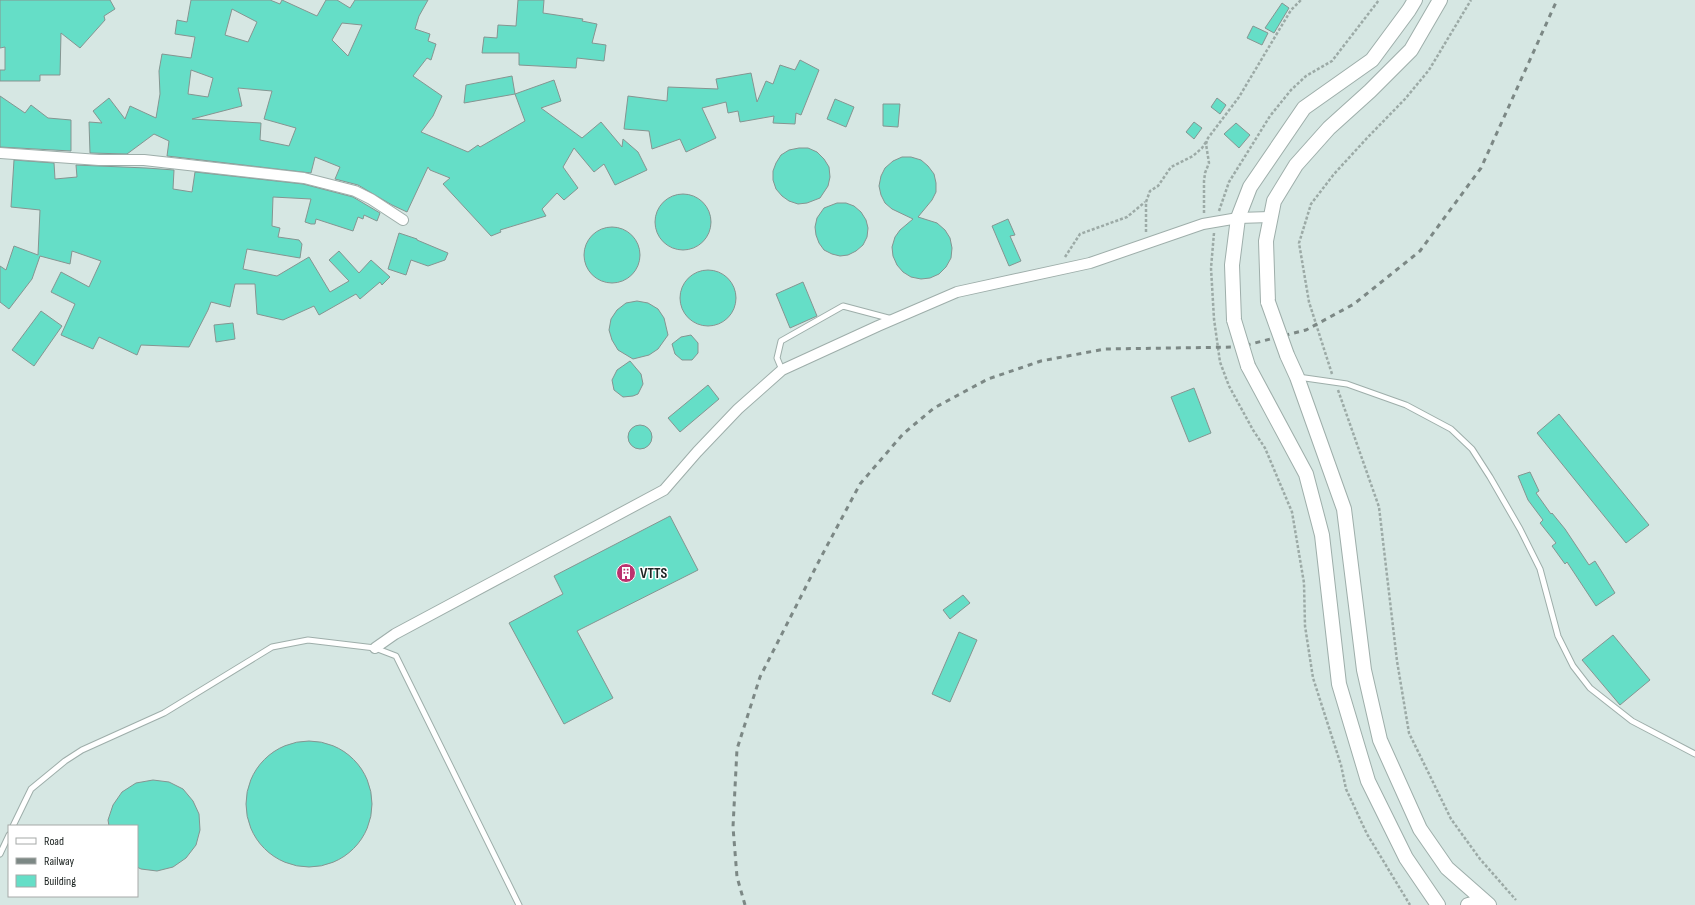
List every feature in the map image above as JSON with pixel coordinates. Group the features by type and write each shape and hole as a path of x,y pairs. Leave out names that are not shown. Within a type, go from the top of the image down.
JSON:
{"main road":[{"path":"1415,0 1372,60 1304,108 1250,186 1238,218 1232,265 1234,320 1248,366 1306,474 1322,535 1339,684 1368,781 1406,858 1438,905"},
{"path":"1440,0 1411,50 1370,91 1329,128 1296,165 1274,201 1266,241 1268,302 1287,355 1297,377 1344,508 1364,670 1380,740 1420,828 1447,868 1489,905"},
{"path":"1468,905 1481,902 1489,905"}],"street":[{"path":"0,153 99,160 144,160 304,178 355,191 371,199 403,220"},
{"path":"375,648 395,634 664,490 697,452 738,409 782,370 893,319 957,292 1090,263 1203,224 1238,218 1270,216"}],"lane":[{"path":"782,370 777,358 781,341 843,306 893,319"},
{"path":"1297,377 1347,384 1406,405 1451,429 1472,449 1490,476 1520,529 1540,569 1558,636 1573,666 1590,688 1632,720 1695,754"},
{"path":"13,825 31,789 65,761 82,750 164,713 272,647 308,640 375,648 396,656 519,905"},
{"path":"0,854 8,837"}],"path":[{"path":"1137,248 1147,230 1146,202 1150,191 1158,186 1172,167 1193,156 1202,148 1239,97 1291,10 1301,0"},
{"path":"1470,0 1429,70 1405,99 1334,174 1311,204 1299,243 1309,302 1378,507 1397,661 1409,733 1451,819 1480,859 1516,900"},
{"path":"1203,224 1205,205 1204,181 1209,163 1206,144 1208,138"},
{"path":"1062,262 1080,234 1127,217 1146,202"}],"building":[{"path":"0,0 110,0 115,9 104,16 105,20 80,48 61,33 60,75 40,75 40,81 0,81 0,70 5,70 5,47 0,48"},
{"path":"191,0 270,0 280,4 282,0 317,16 326,0 337,0 350,8 355,0 428,0 419,16 415,29 430,34 428,41 436,44 431,60 427,58 413,76 442,96 433,116 421,132 468,152 478,145 480,147 525,121 515,94 554,80 561,101 541,108 582,138 601,122 622,147 623,139 638,152 647,170 615,185 604,164 594,172 574,148 563,167 578,188 564,200 557,193 542,209 546,216 500,230 501,232 491,236 443,184 450,178 430,170 428,167 407,212 358,185 335,179 340,167 315,157 311,173 167,156 169,141 154,134 127,154 90,153 89,122 102,123 93,111 109,98 125,119 130,106 156,118 160,94 159,71 162,54 191,58 195,37 175,34 177,20 187,22","holes":["232,9 257,22 248,42 225,35","342,23 362,25 348,56 332,40","191,70 213,78 208,97 188,94","238,88 272,91 264,119 296,128 289,146 260,140 261,123 192,119 242,106"]},
{"path":"518,0 544,0 543,13 583,19 582,21 597,24 592,43 606,45 604,61 577,58 576,68 519,65 519,53 482,53 484,37 497,38 498,25 516,26"},
{"path":"1282,3 1289,8 1274,33 1265,28"},
{"path":"1253,26 1268,33 1262,45 1247,38"},
{"path":"800,60 819,70 801,115 796,113 795,124 773,123 774,116 740,122 738,111 728,113 726,102 702,108 716,138 686,152 680,139 652,149 649,131 624,129 628,96 667,101 668,87 718,89 716,79 751,73 757,102 766,81 773,84 780,65 795,70"},
{"path":"512,76 515,94 464,103 466,85"},
{"path":"0,96 25,113 31,105 48,118 71,120 71,151 0,147"},
{"path":"1217,98 1226,105 1220,114 1211,107"},
{"path":"835,99 854,107 846,127 827,119"},
{"path":"883,104 900,104 898,127 883,126"},
{"path":"1194,122 1202,128 1194,139 1186,132"},
{"path":"1236,123 1250,135 1239,148 1224,134"},
{"path":"808,148 817,152 829,167 830,177 828,186 820,198 807,203 798,204 789,201 776,189 773,180 773,171 781,155 789,150"},
{"path":"902,157 911,157 921,160 934,174 936,192 932,200 918,217 937,223 945,230 950,238 952,248 951,258 946,267 939,274 930,278 921,279 911,277 903,272 897,265 893,256 892,247 895,237 900,230 913,219 892,209 885,203 879,186 881,176 885,168 893,161"},
{"path":"14,160 54,163 55,179 77,177 76,165 146,168 174,170 173,189 192,192 195,172 303,184 353,197 380,213 377,221 364,215 363,219 358,217 353,231 316,219 315,224 305,222 311,199 273,197 272,226 280,228 278,237 299,240 302,244 300,258 247,249 243,269 277,276 309,257 330,292 349,281 329,260 339,251 359,273 371,260 390,277 382,285 380,282 360,299 356,294 319,315 314,306 283,320 257,314 255,284 235,284 230,307 211,302 189,347 141,345 137,355 99,337 93,349 61,335 75,304 51,292 61,272 89,287 101,261 72,251 70,264 40,256 32,279 9,309 0,302 0,266 6,270 14,246 38,255 40,210 11,207"},
{"path":"678,194 688,194 703,202 709,211 711,222 709,233 703,242 688,250 678,250 667,245 660,238 655,227 655,217 660,206 667,199"},
{"path":"837,203 846,203 854,206 861,212 866,220 868,228 867,237 863,245 848,255 840,256 824,250 816,235 815,227 817,218 824,208"},
{"path":"1008,219 1015,235 1010,236 1021,261 1009,266 992,226"},
{"path":"607,227 617,227 632,235 638,244 640,255 638,266 632,275 617,283 607,283 596,278 589,271 584,260 584,250 589,239 596,232"},
{"path":"399,233 417,239 448,253 445,260 428,266 411,260 406,275 388,269"},
{"path":"708,270 719,272 728,278 734,287 736,298 734,309 728,318 719,324 708,326 697,324 688,318 682,309 680,298 682,287 688,278 697,272"},
{"path":"803,282 817,316 790,328 776,294"},
{"path":"637,301 648,303 658,309 664,318 668,335 658,349 649,355 633,359 618,350 612,340 609,330 611,319 617,310 626,303"},
{"path":"41,311 62,326 34,366 12,350"},
{"path":"233,323 235,339 216,342 214,325"},
{"path":"691,335 698,343 698,353 692,360 682,360 675,354 672,344 681,337"},
{"path":"630,361 641,374 643,384 638,394 623,397 614,390 612,380 617,370"},
{"path":"708,385 719,399 680,432 668,418"},
{"path":"1194,388 1211,433 1189,442 1171,397"},
{"path":"1559,414 1649,525 1626,543 1537,433"},
{"path":"640,425 648,429 652,437 648,445 640,449 632,445 628,437 632,429"},
{"path":"1530,472 1539,491 1536,493 1551,514 1552,513 1565,529 1589,565 1595,561 1615,593 1596,606 1567,562 1565,564 1552,546 1556,543 1540,523 1543,520 1528,500 1518,476"},
{"path":"670,516 698,570 577,631 613,698 564,724 509,623 563,594 554,576"},
{"path":"963,595 970,603 950,619 943,610"},
{"path":"959,632 977,640 950,702 932,694"},
{"path":"1613,635 1650,680 1620,705 1582,660"},
{"path":"315,741 339,749 349,755 358,764 367,780 371,792 371,816 367,828 358,844 349,853 333,862 321,866 303,867 279,859 269,853 260,844 251,828 247,816 246,798 254,774 260,764 269,755 285,746 297,742"},
{"path":"153,780 169,782 183,789 193,801 199,814 200,830 196,845 186,858 173,867 157,871 138,868 138,825 109,825 108,820 113,805 122,792 136,783"}],"railway":[{"path":"745,905 737,877 733,827 737,749 760,677 860,484 903,434 934,408 988,379 1041,361 1105,349 1239,347 1306,330 1354,304 1420,251 1481,168 1557,0"}],"place":[{"name":"VTTS","path":"626,573"}]}
